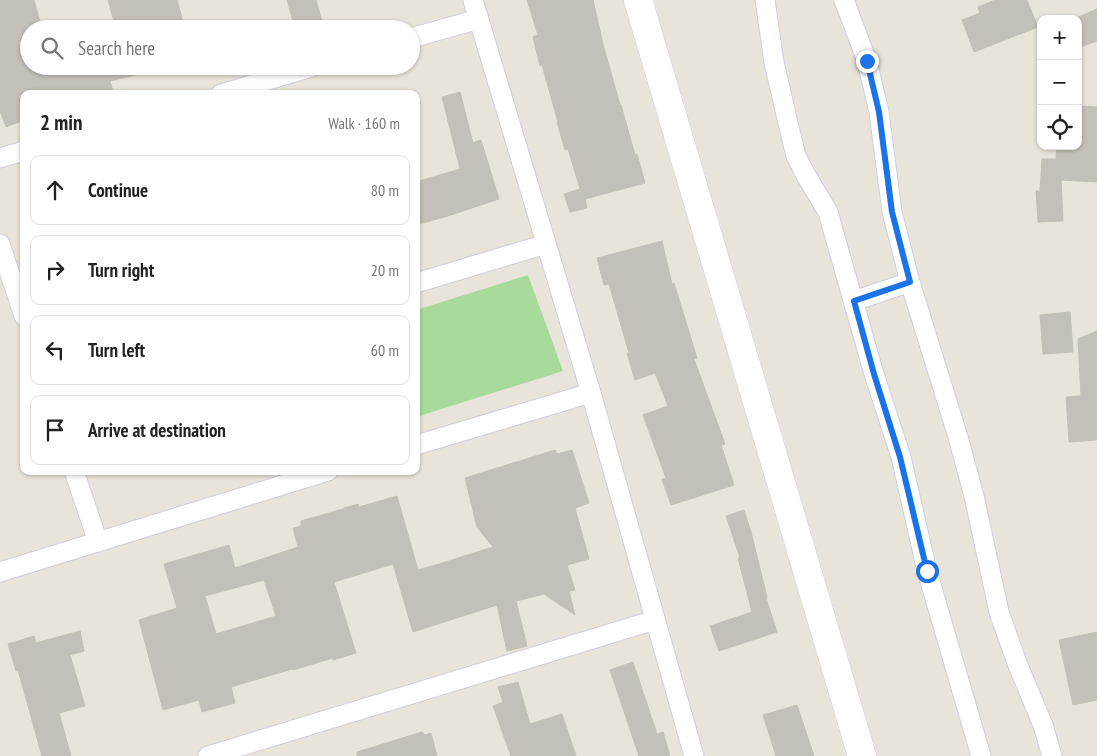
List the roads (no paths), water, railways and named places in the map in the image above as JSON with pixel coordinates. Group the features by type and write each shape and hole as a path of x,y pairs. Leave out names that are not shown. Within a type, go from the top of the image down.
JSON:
{"main road":[{"path":"638,0 862,756"}],"street":[{"path":"473,0 591,393 694,756"},
{"path":"765,0 774,62 796,156 828,212 874,374 900,457 927,571 981,756"},
{"path":"844,0 867,61 879,112 892,212 910,282 958,436 972,488 998,612 1043,725 1052,756"},
{"path":"420,35 479,18"},
{"path":"234,90 285,75"},
{"path":"0,158 20,152"},
{"path":"0,244 20,304"},
{"path":"420,282 546,244"},
{"path":"854,301 910,282"},
{"path":"420,444 591,393"},
{"path":"75,475 98,542"},
{"path":"0,572 298,476"},
{"path":"208,756 655,620"}]}
